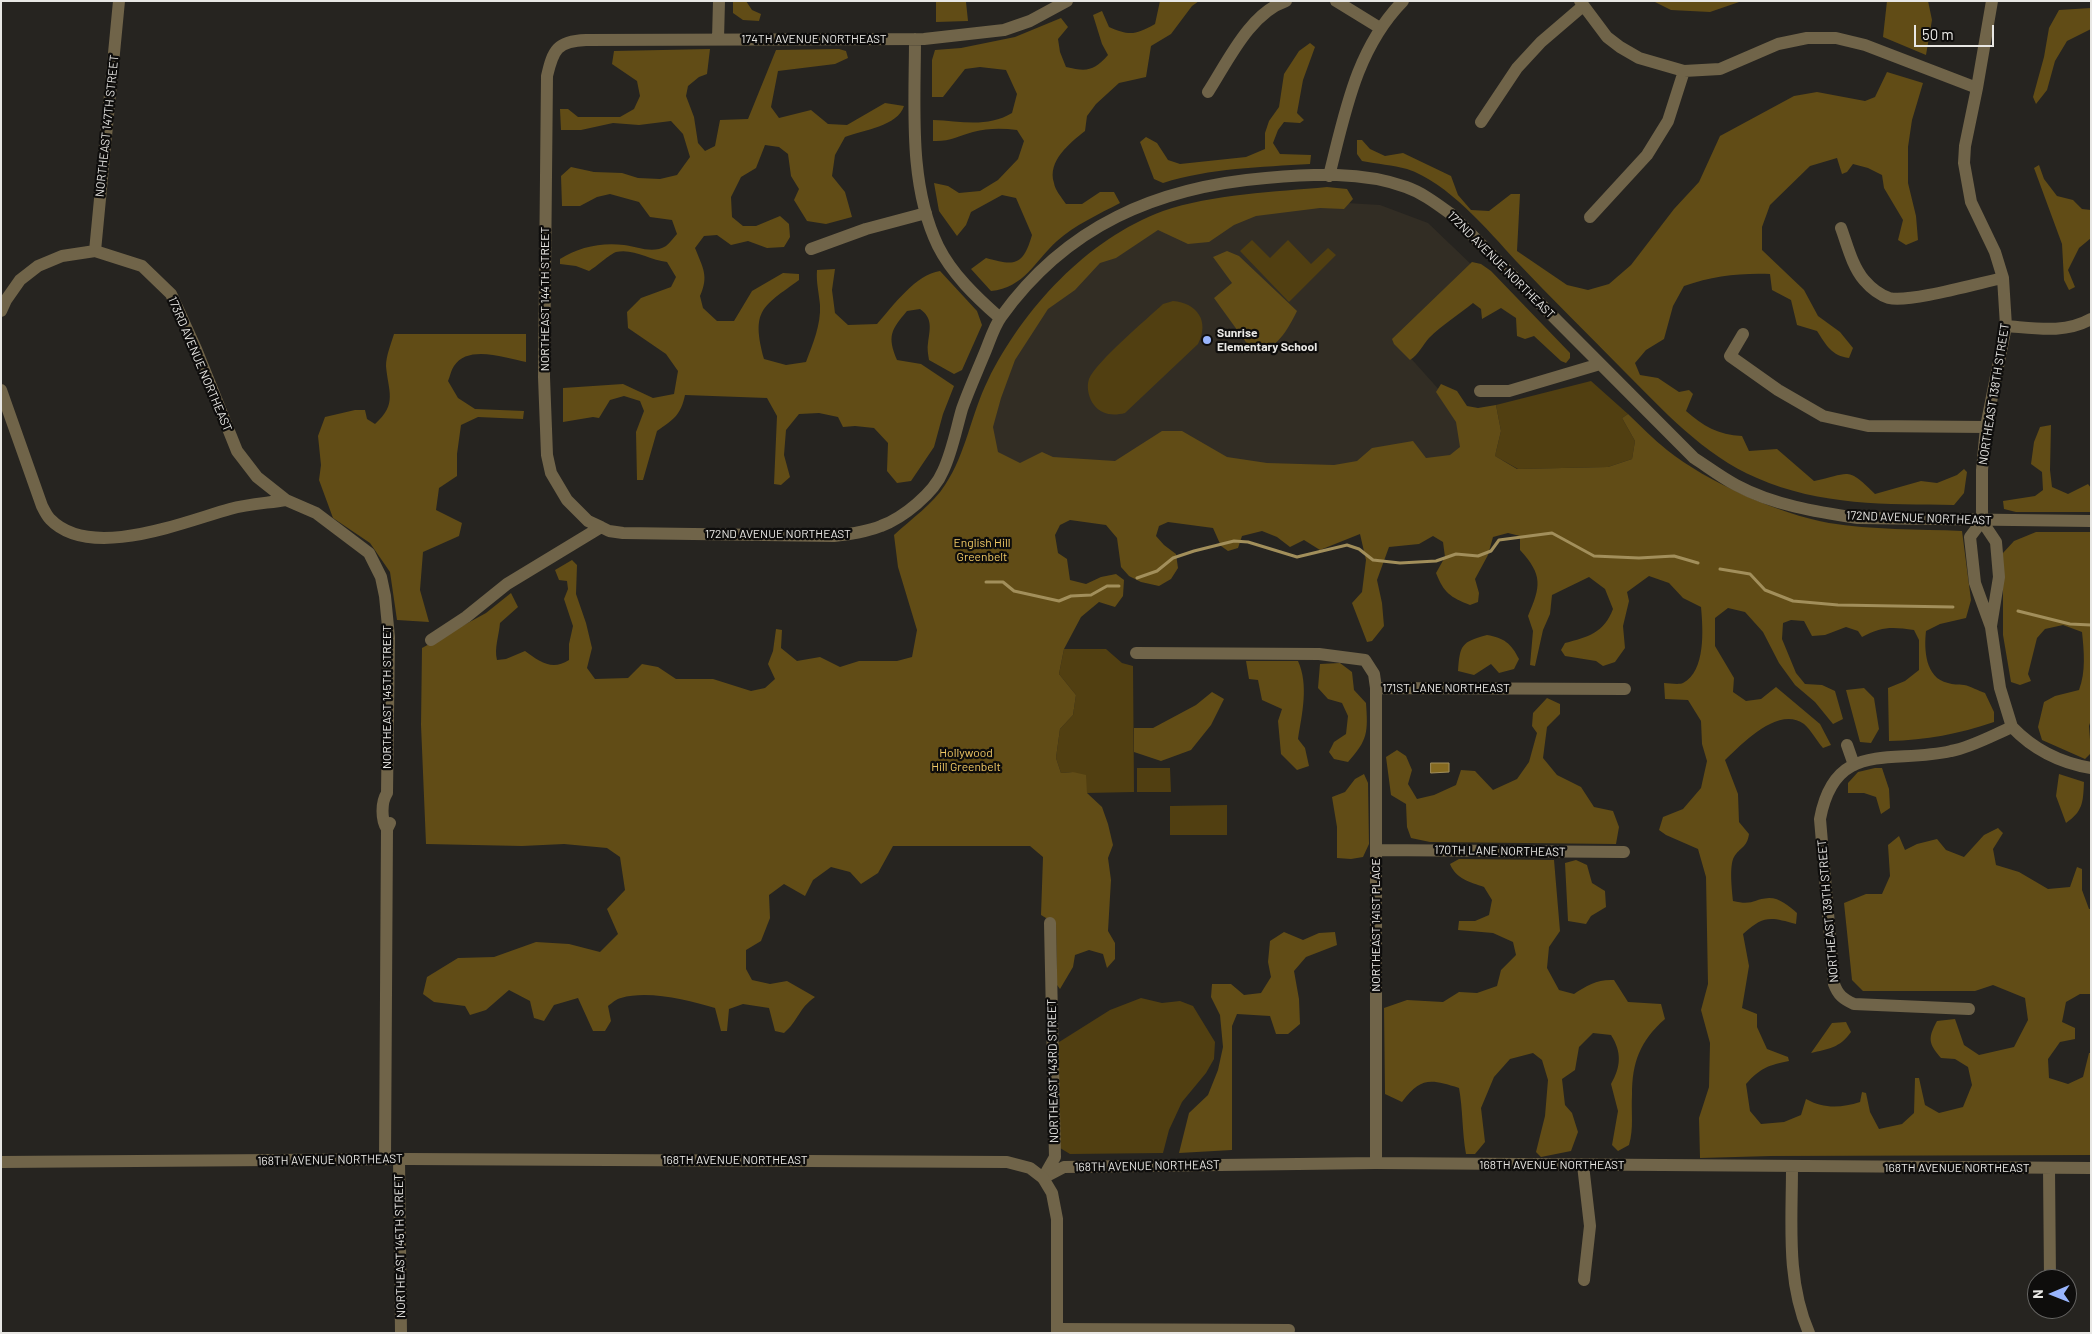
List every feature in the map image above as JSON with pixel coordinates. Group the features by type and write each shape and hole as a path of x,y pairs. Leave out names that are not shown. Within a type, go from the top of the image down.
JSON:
{"street":[{"name":"NORTHEAST 147TH STREET","path":"95,251 119,1"},
{"path":"718,39 719,1"},
{"name":"174TH AVENUE NORTHEAST","path":"555,50 564,43 574,40 915,39 1004,30 1030,21 1067,1"},
{"path":"1208,92 1257,19 1276,5 1286,1"},
{"path":"1336,1 1380,28"},
{"path":"1330,176 1345,114 1362,60 1380,28 1403,1"},
{"name":"NORTHEAST 138TH STREET","path":"1992,1 1965,146 1966,181 1971,202 1994,250 2003,278 2006,326 1986,427 1982,470 1982,521 1970,537 1975,583 1991,627 2000,688 2012,727"},
{"path":"1481,122 1517,68 1581,4 1607,37 1620,47 1639,58 1684,71 1720,69 1778,44 1807,38 1836,38 1864,45 1977,88"},
{"path":"915,39 919,187 926,213 938,246 953,268 972,292 1000,318"},
{"name":"NORTHEAST 144TH STREET","path":"555,50 546,76 544,378 546,455 551,473 567,500 588,522 601,527"},
{"path":"1590,218 1647,155 1668,121 1684,71"},
{"name":"172ND AVENUE NORTHEAST","path":"601,527 609,531 623,533 834,536 860,533 884,526 919,502 943,472 963,407 1000,318 1041,270 1075,240 1125,213 1159,198 1190,189 1245,180 1330,176 1366,177 1406,186 1451,214 1694,458 1737,485 1779,502 1824,514 1858,518 2091,521"},
{"path":"811,249 866,229 926,213"},
{"path":"1841,228 1863,280 1876,291 1890,298 1910,298 2003,278"},
{"path":"1,311 20,280 38,266 62,256 95,251"},
{"name":"173RD AVENUE NORTHEAST","path":"95,251 142,266 171,294 196,349 237,451 257,477 286,500"},
{"path":"2006,326 2058,329 2083,323 2091,319"},
{"path":"1743,334 1730,356 1778,390 1823,416 1868,426 1986,427"},
{"path":"1480,391 1509,391 1600,364"},
{"path":"1,390 42,506 50,519 80,535 102,538 128,537 199,519 232,508 286,500"},
{"name":"NORTHEAST 145TH STREET","path":"286,500 316,513 369,553 381,577 385,596 389,637 387,793 384,798 383,823 387,830 385,1160"},
{"path":"1982,521 1996,542 1999,577 1991,627"},
{"path":"431,640 466,617 507,584 601,527"},
{"name":"171ST LANE NORTHEAST","path":"1136,653 1311,654 1358,658 1366,660 1374,674 1376,688 1625,689"},
{"name":"NORTHEAST 141ST PLACE","path":"1376,688 1376,1163"},
{"path":"1847,745 1854,765 1861,761 1882,757 1922,756 1953,751 2012,727 2023,738 2060,760 2091,768"},
{"name":"NORTHEAST 139TH STREET","path":"1854,765 1838,776 1830,785 1824,799 1820,819 1834,984 1838,994 1854,1004 1969,1009"},
{"name":"170TH LANE NORTHEAST","path":"1376,850 1624,852"},
{"name":"NORTHEAST 143RD STREET","path":"1043,1178 1055,1157 1050,923"},
{"name":"NORTHEAST 145TH STREET","path":"399,1159 402,1333"},
{"name":"168TH AVENUE NORTHEAST","path":"1,1162 399,1159 1007,1162 1030,1168 1043,1178 1064,1166 1376,1163 2091,1168"},
{"path":"1583,1165 1590,1226 1584,1280"},
{"path":"1792,1167 1792,1270 1797,1299 1809,1333"},
{"path":"2049,1168 2050,1269"},
{"path":"1043,1178 1052,1193 1057,1219 1057,1331 1289,1330"}],"shaded area":[{"name":"Sunrise Elementary School","path":"1313,201 1380,205 1428,223 1475,268 1398,344 1512,471 1023,470 967,450 1015,336 1053,287 1093,258 1143,229"},
{"path":"1252,240 1270,258 1288,240 1311,264 1328,248 1336,255 1289,302 1240,251"},
{"path":"1173,301 1189,305 1199,315 1203,328 1198,344 1125,413 1104,413 1097,408 1089,396 1089,379 1101,362 1134,330 1163,304"},
{"path":"1591,381 1628,414 1622,418 1635,441 1632,459 1608,467 1518,469 1495,456 1501,431 1496,405"},
{"path":"1064,649 1106,649 1122,663 1133,666 1134,792 1087,793 1073,772 1061,773 1056,758 1060,729 1073,715 1076,695 1059,674"},
{"path":"1431,763 1449,763 1449,772 1431,773"},
{"path":"1137,768 1170,768 1171,792 1137,792"},
{"path":"1227,805 1227,835 1170,835 1170,806"},
{"path":"1141,998 1162,1003 1180,1001 1193,1006 1215,1042 1214,1059 1206,1073 1182,1102 1169,1130 1163,1153 1070,1154 1060,1148 1056,1044 1110,1010"}],"green space":[{"path":"733,1 746,1 752,10 761,14 759,21 743,20 733,13"},
{"path":"936,1 966,2 968,21 936,22"},
{"path":"1160,1 1199,1 1192,6 1171,34 1151,46 1146,77 1119,83 1096,104 1087,116 1085,131 1061,153 1054,167 1055,186 1066,204 1082,204 1100,192 1114,192 1120,203 1087,220 1064,235 1021,279 1002,289 991,291 971,269 986,258 1004,262 1016,261 1025,253 1032,235 1016,198 1002,195 971,212 966,225 957,236 939,211 934,183 948,186 959,193 980,191 998,180 1018,159 1024,141 1017,130 990,129 949,140 933,141 933,120 983,122 1003,118 1012,113 1017,94 1006,70 980,67 965,69 943,97 932,97 932,60 935,50 961,48 1015,37 1061,18 1068,27 1058,39 1060,52 1066,67 1090,69 1108,55 1102,44 1093,15 1102,11 1109,27 1122,32 1137,32 1155,24"},
{"path":"1653,1 1742,1 1710,12 1671,10"},
{"path":"1887,1 1928,1 1932,20 1926,55 1883,37"},
{"path":"2091,8 2091,29 2067,41 2055,61 2047,90 2036,104 2033,97 2044,57 2049,28 2059,10"},
{"path":"1310,43 1315,47 1303,80 1297,113 1304,120 1300,123 1284,122 1278,130 1273,143 1280,154 1311,155 1310,164 1217,171 1163,183 1154,179 1140,142 1146,137 1157,143 1168,160 1180,164 1246,157 1265,149 1265,133 1269,121 1279,107 1284,74 1299,51"},
{"path":"710,49 707,74 699,77 688,86 686,96 694,117 698,143 705,151 715,146 720,120 748,119 776,50 839,49 846,51 848,58 835,64 778,71 771,107 779,118 811,110 828,124 847,125 885,103 904,106 895,118 887,123 845,137 835,155 832,176 845,192 852,217 826,224 807,221 794,200 799,189 791,176 788,154 779,147 765,145 756,168 741,177 731,197 732,217 743,226 756,226 780,216 789,224 790,237 784,247 767,248 748,241 731,245 717,235 704,236 695,248 704,272 703,289 700,296 703,308 717,321 734,321 752,291 783,273 799,274 799,280 768,304 760,320 760,343 764,359 786,365 806,362 814,341 820,312 817,270 835,269 832,290 835,313 848,325 877,324 914,284 931,273 940,271 977,311 982,325 962,370 954,374 929,360 930,324 927,316 920,309 907,311 894,329 892,345 897,360 921,364 954,386 943,414 934,447 911,481 897,483 887,471 888,443 874,428 843,427 838,417 819,413 799,414 786,430 784,455 790,477 781,485 774,484 777,416 767,398 685,395 676,416 657,431 643,480 637,480 636,432 644,411 640,401 624,396 610,400 599,418 593,417 563,422 563,388 623,384 653,398 674,394 678,371 666,354 628,328 627,312 641,298 671,287 676,277 667,262 622,251 613,253 589,271 576,266 560,264 560,259 574,251 599,245 616,244 656,250 666,246 677,234 672,220 650,217 639,202 610,194 597,197 580,206 562,206 561,176 571,167 594,172 622,173 638,178 660,179 677,175 690,157 683,134 671,121 639,125 613,123 581,130 561,130 560,109 568,109 578,117 620,117 634,109 640,96 637,81 612,64 614,51"},
{"path":"1887,72 1923,83 1912,120 1908,147 1908,183 1916,216 1918,240 1906,245 1898,240 1903,220 1884,188 1882,175 1868,168 1853,164 1847,172 1842,174 1837,158 1810,166 1770,205 1762,227 1762,250 1804,290 1818,316 1840,332 1853,348 1849,358 1834,352 1817,331 1797,325 1791,300 1772,290 1770,274 1748,274 1726,276 1684,286 1673,306 1664,339 1646,350 1635,363 1640,375 1658,378 1679,392 1689,390 1693,394 1686,411 1711,429 1726,434 1742,436 1749,451 1777,449 1814,481 1841,474 1852,475 1875,494 1921,481 1937,483 1957,475 1964,469 1967,472 1964,493 1954,505 1854,502 1830,499 1781,487 1737,468 1701,444 1668,415 1542,288 1480,222 1452,196 1422,175 1407,169 1362,161 1357,154 1357,140 1362,140 1370,149 1385,156 1403,153 1451,176 1458,195 1471,210 1489,211 1511,194 1520,194 1517,251 1567,285 1588,290 1609,284 1631,265 1674,209 1699,182 1720,136 1794,96 1817,92 1865,101 1875,97"},
{"path":"2039,165 2044,179 2057,196 2073,200 2082,209 2091,210 2091,238 2079,248 2068,270 2075,287 2069,290 2064,280 2062,244 2034,168"},
{"path":"1327,187 1347,189 1353,199 1344,209 1320,208 1256,216 1234,225 1209,242 1188,244 1158,230 1116,258 1100,263 1075,290 1048,309 1015,360 993,427 998,452 1020,463 1042,452 1053,457 1115,461 1162,431 1182,431 1227,457 1267,463 1334,465 1357,461 1372,448 1413,441 1426,458 1450,455 1460,447 1456,422 1436,392 1441,384 1457,391 1467,406 1478,408 1496,405 1501,431 1495,456 1517,469 1608,467 1632,459 1635,441 1622,418 1628,414 1667,450 1702,474 1744,495 1788,512 1809,519 1845,525 1962,531 1971,600 1966,618 1940,624 1926,631 1926,654 1930,669 1940,680 1967,686 1985,693 1994,712 1994,722 1942,736 1889,741 1888,688 1905,681 1919,670 1919,640 1914,630 1888,628 1862,637 1858,631 1846,627 1825,635 1812,636 1804,621 1791,620 1783,623 1782,639 1796,673 1805,684 1822,685 1835,691 1843,719 1833,724 1815,702 1795,685 1779,663 1763,632 1745,612 1728,608 1715,618 1715,646 1734,678 1733,692 1746,701 1761,699 1776,687 1820,724 1831,745 1823,748 1804,724 1794,719 1783,720 1761,729 1740,745 1725,760 1738,794 1739,822 1749,834 1747,842 1732,861 1733,901 1749,903 1773,898 1784,903 1797,913 1796,924 1768,919 1756,923 1743,934 1749,966 1742,1008 1757,1014 1757,1027 1767,1049 1788,1057 1789,1061 1765,1068 1746,1084 1750,1111 1761,1124 1784,1122 1801,1115 1806,1099 1819,1105 1839,1106 1860,1102 1862,1092 1866,1093 1870,1112 1879,1129 1902,1124 1914,1113 1915,1078 1919,1078 1925,1105 1939,1113 1963,1107 1972,1085 1968,1067 1955,1059 1941,1058 1934,1048 1931,1036 1937,1021 1955,1019 1964,1045 1979,1055 2014,1047 2028,1020 2025,998 1993,985 1975,991 1863,991 1852,980 1844,903 1866,894 1882,894 1890,876 1888,845 1899,836 1905,850 1917,844 1937,839 1946,850 1964,857 1984,835 1998,828 2003,833 1993,849 1996,865 2019,872 2048,889 2070,887 2077,867 2082,869 2082,890 2089,909 2091,909 2091,994 2080,994 2066,1002 2062,1022 2075,1028 2075,1039 2060,1042 2048,1059 2049,1078 2068,1084 2083,1077 2089,1053 2091,1053 2091,1155 1700,1158 1699,1118 1709,1087 1710,1043 1701,1010 1708,984 1706,877 1698,849 1659,830 1663,817 1683,809 1701,788 1707,761 1702,744 1701,721 1688,700 1665,699 1664,683 1683,683 1696,669 1702,638 1701,607 1683,598 1669,583 1649,576 1627,592 1629,601 1623,626 1625,648 1615,662 1603,666 1596,661 1565,656 1561,650 1565,643 1581,639 1600,629 1613,609 1605,589 1589,577 1552,595 1550,614 1543,630 1535,666 1530,665 1533,631 1528,616 1535,597 1538,581 1533,567 1520,550 1520,536 1508,533 1493,537 1488,555 1475,579 1479,593 1478,602 1470,605 1448,594 1436,573 1445,557 1443,542 1433,536 1419,544 1389,547 1377,580 1384,626 1372,641 1367,642 1352,603 1362,592 1366,560 1360,534 1320,550 1304,540 1290,547 1277,537 1262,531 1242,536 1238,548 1228,551 1221,546 1213,528 1168,522 1159,526 1156,536 1176,554 1178,568 1171,579 1159,586 1141,582 1129,576 1121,567 1117,538 1106,525 1070,520 1060,525 1055,535 1058,553 1067,559 1070,580 1086,584 1101,577 1116,574 1124,580 1123,596 1115,607 1099,602 1081,617 1064,649 1059,674 1076,695 1073,715 1060,729 1056,758 1061,773 1073,772 1086,775 1087,793 1102,807 1108,824 1113,845 1108,858 1111,880 1108,931 1115,943 1115,959 1107,968 1103,954 1089,950 1075,955 1073,967 1060,989 1057,985 1056,924 1041,915 1043,857 1030,846 893,846 878,873 861,884 850,872 831,867 813,880 805,896 784,884 769,895 770,918 761,941 746,950 746,969 752,980 770,984 787,981 815,997 809,1001 793,1024 784,1033 775,1031 769,1008 743,1004 729,1009 727,1031 721,1031 715,1008 668,997 632,996 617,999 608,1006 611,1021 605,1031 593,1031 578,998 554,1005 544,1021 534,1018 530,1001 509,990 486,1010 470,1015 465,1006 434,1002 423,994 427,977 458,958 494,957 536,942 569,944 600,952 618,934 607,909 625,890 620,857 607,848 564,844 522,846 426,844 421,725 422,648 486,613 511,593 518,607 500,623 496,646 497,660 506,659 525,651 546,664 557,665 569,660 569,644 573,626 564,599 568,589 567,581 559,580 555,570 572,560 577,565 576,594 592,648 587,668 595,679 628,678 642,664 658,667 676,679 713,679 751,691 765,688 775,679 768,664 773,651 776,629 782,630 781,648 797,661 820,657 840,667 859,661 897,661 912,657 917,630 898,567 894,535 928,505 945,485 958,460 982,393 1002,354 1019,328 1060,279 1083,258 1109,239 1135,223 1163,211 1182,205 1223,197"},
{"path":"1227,251 1239,256 1297,311 1290,325 1275,344 1261,351 1253,352 1214,298 1232,283 1213,257"},
{"path":"1472,262 1481,264 1491,271 1570,353 1570,358 1566,363 1561,361 1534,336 1525,339 1517,336 1516,318 1501,308 1482,319 1481,309 1473,303 1434,333 1410,360 1394,344 1392,339"},
{"path":"394,334 526,334 526,362 488,354 478,354 460,359 452,369 448,381 458,398 475,409 524,411 523,419 478,417 461,425 457,454 457,476 439,488 436,510 462,523 459,536 423,552 420,590 429,622 397,620 390,572 370,543 333,518 319,480 321,465 318,436 325,417 355,410 365,410 367,419 375,424 387,410 390,397 386,362"},
{"path":"2051,425 2050,470 2052,487 2068,494 2088,484 2091,488 2091,512 2016,512 2004,509 2003,501 2035,496 2043,490 2042,472 2031,464 2034,442 2040,427"},
{"path":"2036,532 2091,532 2091,720 2089,726 2091,753 2085,759 2042,740 2038,727 2044,702 2055,696 2079,690 2084,669 2082,632 2063,625 2045,629 2037,638 2028,674 2031,681 2020,685 2011,682 2003,635 2003,553 2014,541"},
{"path":"1487,635 1506,642 1513,649 1519,659 1514,669 1499,673 1491,664 1474,675 1458,671 1461,650 1464,646 1472,640"},
{"path":"1246,661 1298,661 1304,690 1298,739 1305,748 1309,766 1297,770 1281,754 1278,721 1282,709 1262,700 1258,680 1249,679"},
{"path":"1340,663 1352,672 1354,690 1366,703 1367,721 1365,735 1360,748 1348,762 1334,759 1329,752 1334,742 1346,734 1348,716 1342,703 1328,699 1318,688 1320,664"},
{"path":"1864,688 1874,698 1879,729 1871,743 1860,742 1846,690"},
{"path":"1212,692 1224,699 1211,725 1191,750 1161,761 1134,752 1134,728 1153,728 1196,705"},
{"path":"1547,698 1560,704 1560,714 1547,727 1543,758 1557,775 1581,787 1594,807 1613,811 1619,827 1616,844 1430,842 1411,838 1407,827 1406,804 1391,795 1386,757 1397,750 1406,756 1412,770 1408,784 1417,799 1434,795 1456,785 1461,770 1475,771 1493,790 1517,779 1529,762 1537,733 1532,726 1533,713"},
{"path":"1882,768 1889,789 1890,808 1881,814 1876,797 1864,793 1848,793 1848,783 1858,772"},
{"path":"1364,774 1368,783 1369,844 1363,857 1351,859 1337,858 1337,827 1332,797 1345,792 1355,779"},
{"path":"2059,774 2084,782 2081,806 2072,819 2066,823 2056,796"},
{"path":"1459,859 1554,860 1560,931 1549,947 1547,968 1559,990 1574,994 1593,983 1614,980 1628,1002 1661,1004 1665,1019 1649,1036 1636,1062 1632,1083 1632,1126 1629,1145 1618,1151 1612,1145 1618,1111 1611,1084 1617,1072 1619,1060 1617,1047 1611,1035 1593,1033 1579,1047 1575,1070 1562,1079 1565,1105 1572,1113 1578,1132 1571,1151 1541,1157 1536,1152 1545,1116 1548,1080 1542,1060 1533,1053 1510,1059 1494,1077 1481,1108 1485,1142 1475,1154 1466,1154 1459,1088 1441,1083 1427,1082 1415,1088 1402,1102 1385,1094 1384,1008 1407,1000 1443,1002 1459,992 1477,993 1497,986 1501,970 1516,955 1513,942 1493,933 1458,930 1459,921 1475,921 1489,915 1492,900 1484,887 1460,877 1456,873 1450,864"},
{"path":"1576,860 1587,865 1592,883 1605,891 1606,907 1591,916 1586,924 1568,921 1565,863"},
{"path":"1284,932 1303,940 1319,933 1335,932 1337,945 1306,957 1294,971 1299,999 1300,1024 1288,1034 1276,1034 1270,1016 1237,1014 1232,1026 1232,1150 1179,1153 1189,1113 1208,1095 1218,1070 1223,1047 1220,1015 1211,997 1212,984 1231,984 1244,995 1261,993 1271,977 1268,962 1270,941"},
{"path":"1846,1022 1851,1032 1843,1041 1833,1047 1811,1053 1832,1023"}],"waterway":[{"path":"1137,578 1157,571 1173,558 1234,541 1248,542 1297,557 1347,545 1359,549 1373,560 1400,563 1436,561 1456,554 1478,556 1491,551 1499,540 1552,533 1594,556 1639,558 1674,556 1698,563"},
{"path":"1720,569 1750,574 1765,590 1793,601 1838,605 1953,607"},
{"path":"986,582 1003,582 1014,591 1059,601 1071,596 1091,595 1107,586 1119,586"},
{"path":"2018,611 2070,624 2091,625"}],"place":[{"name":"Sunrise Elementary School","path":"1207,340"}],"park label":[{"name":"English Hill Greenbelt","path":"982,550"},
{"name":"Hollywood Hill Greenbelt","path":"966,760"}]}
